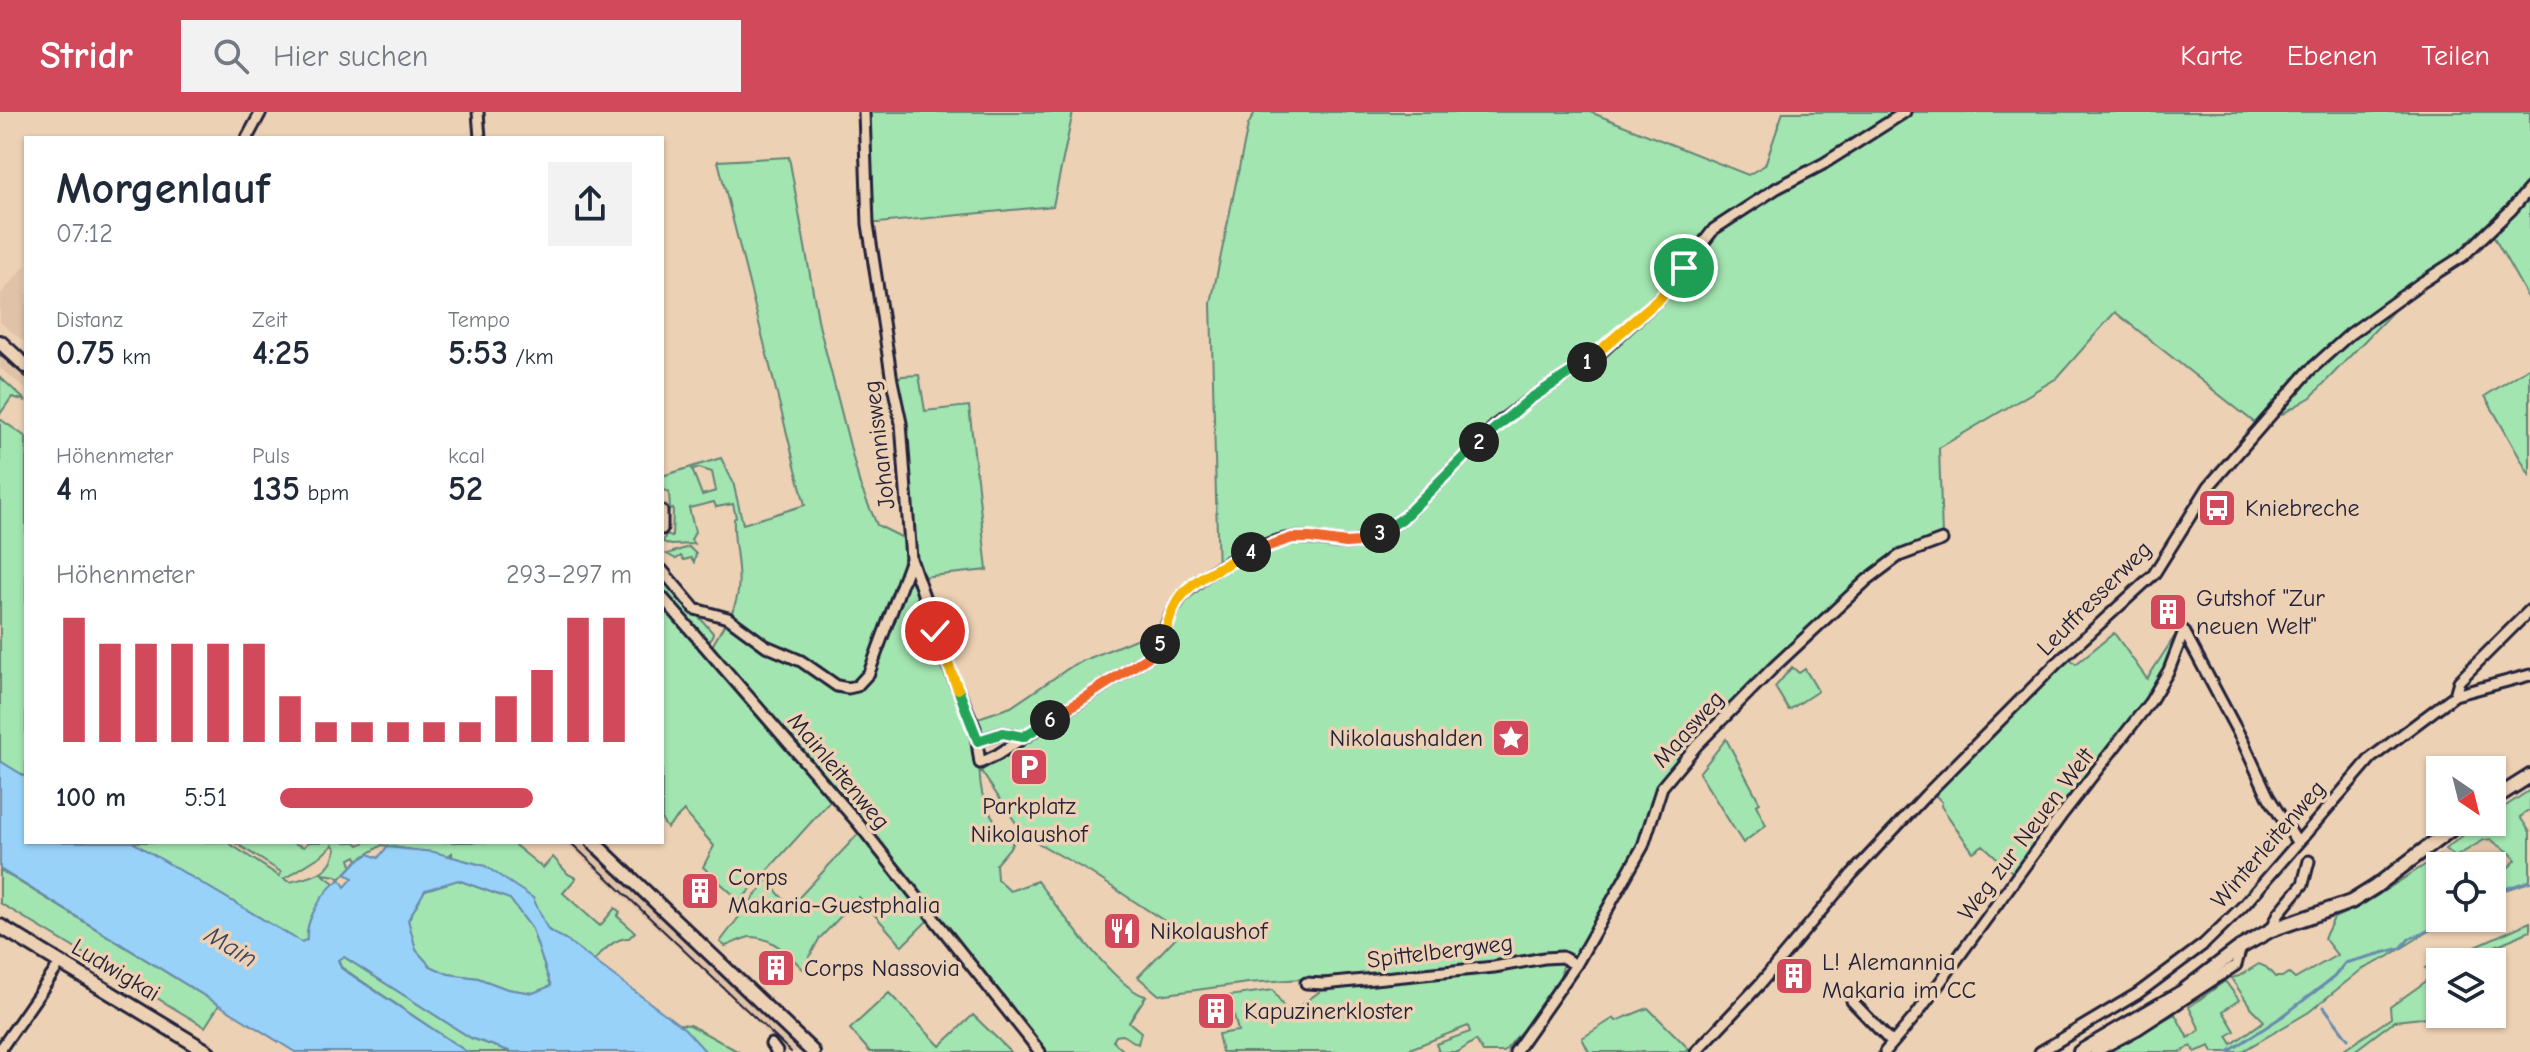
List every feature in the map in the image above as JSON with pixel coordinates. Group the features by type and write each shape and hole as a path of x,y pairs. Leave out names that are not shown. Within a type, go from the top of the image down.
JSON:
{"main road":[{"path":"0,342 24,364"},
{"path":"2506,791 2530,776"},
{"path":"2080,1052 2182,992 2241,947 2271,930 2351,902 2442,836"},
{"path":"595,844 813,1052"},
{"name":"Ludwigkai","path":"0,926 208,1052"}],"street":[{"path":"248,136 261,112"},
{"path":"478,112 480,136"},
{"name":"Johannisweg","path":"864,112 868,224 901,423 911,559 978,741 980,763 1023,737"},
{"path":"978,741 1003,733 1023,737 1154,653 1163,639 1176,604 1204,577 1264,546 1292,538 1359,542 1402,519 1497,424 1598,355 1660,298 1714,229 1905,112"},
{"name":"Leutfresserweg","path":"1696,1052 1759,985 1852,874 1935,786 2056,664 2154,574 2209,486 2309,371 2350,334 2463,256 2530,188"},
{"name":"Maasweg","path":"1515,1052 1576,965 1643,846 1662,787 1697,745 1867,580 1899,556 1942,540"},
{"path":"664,572 695,609 728,618 766,646 801,661 837,686 848,688 866,679 911,559"},
{"name":"Mainleitenweg","path":"664,599 858,823 1040,1052"},
{"path":"2455,695 2459,681 2530,610"},
{"name":"Weg zur Neuen Welt","path":"1885,1052 1927,1001 2061,816 2150,702 2169,670 2184,631 2268,796 2297,842"},
{"name":"Winterleitenweg","path":"2040,1052 2137,994 2183,961 2244,905 2371,758 2455,695 2530,675"},
{"path":"2271,930 2279,913 2303,884 2309,861"},
{"path":"2095,1052 2138,1029 2236,965 2241,947"},
{"name":"Spittelbergweg","path":"1306,983 1324,984 1494,967 1544,958 1562,957 1576,965"},
{"path":"0,1050 61,962"},
{"path":"1852,1001 1892,1043"}],"shaded area":[{"path":"24,267 24,341 0,322 0,295"},
{"path":"0,350 24,372 24,387 0,368"},
{"path":"2516,816 2530,873 2506,878 2506,852 2440,852 2462,836 2506,836 2506,823"},
{"path":"567,844 582,844 803,1052 782,1052 754,1019"},
{"path":"2426,862 2426,913 2334,918 2362,905"}],"green space":[{"path":"864,112 1073,112 1053,206 868,224"},
{"path":"1255,112 1590,112 1748,175 1765,165 1783,112 2530,112 2530,301 2491,232 2421,282 2311,397 2260,427 2115,312 2057,378 1939,448 1942,537 1866,578 1660,787 1639,846 1576,957 1568,953 1548,953 1491,965 1248,983 1159,995 1138,977 1181,932 1091,873 1024,835 981,771 1063,714 1023,737 1016,735 978,742 983,797 993,818 1013,844 996,864 997,879 1010,891 1037,881 1120,980 1146,996 1129,1022 1141,1032 1138,1044 1122,1035 1116,1036 1113,1041 1125,1052 1043,1052 711,648 728,618 837,686 862,684 911,559 892,381 902,376 919,375 925,411 969,406 987,570 921,577 951,664 975,719 1011,707 1075,664 1172,624 1186,601 1218,574 1211,303 1248,125"},
{"path":"789,157 819,325 860,485 877,525 905,539 906,559 862,676 848,685 839,683 797,654 769,642 730,616 739,579 733,504 716,507 714,502 689,508 695,532 691,540 694,544 664,542 666,534 672,537 673,509 670,510 669,492 664,490 664,475 721,458 733,482 743,524 805,505 718,161","holes":["692,469 712,472 716,491 702,495"]},
{"path":"2530,367 2530,476 2485,396"},
{"path":"0,377 24,400 12,397 0,414"},
{"path":"0,419 24,436 24,776 0,761"},
{"path":"689,547 696,554 694,562 691,558 684,560 681,556 676,559 667,554"},
{"path":"664,576 713,633 708,646 664,592"},
{"path":"664,603 833,798 740,901 703,867 714,846 684,811 667,828 664,824"},
{"path":"2178,631 2171,658 2143,705 2013,873 1983,845 1973,852 1934,794 2070,659 2076,664 2114,633 2147,679"},
{"path":"1792,667 1799,673 1805,669 1818,691 1789,710 1775,687"},
{"path":"1726,739 1760,803 1756,805 1766,825 1743,843 1699,773"},
{"path":"2530,790 2530,810 2520,817 2530,832 2530,882 2506,890 2506,869 2516,860 2491,839 2464,852 2445,849 2462,836 2506,836 2506,806"},
{"path":"861,831 929,919 902,946 859,897 819,939 803,969 766,940 748,937 725,946 720,942 767,880 790,907"},
{"path":"135,844 230,844 279,876 281,872 237,844 296,844 304,847 306,844 513,844 543,868 553,857 568,874 576,878 563,893 600,926 615,908 620,912 617,916 635,932 629,938 609,946 593,962 565,939 554,935 485,866 452,857 452,853 448,856 382,845 358,860 356,856 350,859 352,866 340,879 322,874 334,883 312,916 307,940 301,942","holes":["333,845 336,849 333,858 319,873 290,882 284,879"]},
{"path":"2426,864 2427,932 2361,970 2309,1012 2241,1052 2213,1052 2210,1046 2195,1052 2191,1046 2181,1052 2107,1052 2175,1014 2188,1038 2200,1030 2189,1007 2225,981 2239,1000 2223,1011 2235,1031 2227,1036 2232,1044 2264,1021 2231,978 2259,964 2275,977 2288,973 2295,979 2337,955 2324,938 2334,918 2362,905"},
{"path":"0,870 219,1005 205,1027 0,903"},
{"path":"458,880 510,899 532,929 551,986 533,993 507,989 478,978 448,974 430,966 416,950 408,920 425,890"},
{"path":"2530,922 2530,931 2491,948 2471,948"},
{"path":"344,957 471,1038 512,1052 467,1052 341,967 338,959"},
{"path":"1556,961 1563,965 1555,986 1504,1052 1483,1052 1476,1040 1458,1052 1439,1052 1436,1044 1470,1032 1468,1026 1402,1052 1222,1052 1218,1034 1238,1031 1233,1011 1222,1012 1220,997 1273,990 1288,1014 1329,985"},
{"path":"2426,981 2426,1018 2394,1021 2353,1052 2341,1052 2391,1018 2390,1007"},
{"path":"889,993 940,1046 973,1015 1011,1052 870,1052 850,1029"},
{"path":"1648,1008 1689,1049 1686,1052 1589,1052 1582,1038 1614,1018 1616,1021"},
{"path":"679,1024 690,1025 739,1052 706,1052"}],"water":[{"name":"Main","path":"0,761 24,776 24,844 135,844 301,942 307,940 312,915 322,898 340,879 345,887 353,878 345,874 369,854 378,858 387,847 434,852 485,866 533,898 548,930 565,939 685,1029 706,1052 512,1052 471,1038 344,957 338,960 341,968 467,1052 295,1052 0,869","holes":["458,880 510,899 532,929 551,986 533,993 507,989 478,978 448,974 430,966 416,950 408,920 425,890"]}],"waterway":[{"path":"2506,889 2530,881"},
{"path":"2228,1052 2283,1016 2334,977 2345,963 2401,948 2409,939 2426,932"},
{"path":"2324,1007 2348,1039"}],"tram line":[{"path":"0,355 24,375"},
{"path":"572,844 791,1052"}],"place":[{"name":"Kniebreche","path":"2217,508"},
{"name":"Gutshof \"Zur neuen Welt\"","path":"2168,612"},
{"name":"Nikolaushalden","path":"1511,738"},
{"name":"Parkplatz Nikolaushof","path":"1029,767"},
{"name":"Corps Makaria-Guestphalia","path":"700,891"},
{"name":"Nikolaushof","path":"1122,931"},
{"name":"Corps Nassovia","path":"776,968"},
{"name":"L! Alemannia Makaria im CC","path":"1794,976"},
{"name":"Kapuzinerkloster","path":"1216,1011"}],"route":[{"path":"935,631 978,741 1003,733 1023,737 1154,653 1163,639 1176,604 1204,577 1264,546 1292,538 1359,542 1402,519 1497,424 1598,355 1660,298 1684,268"}]}
